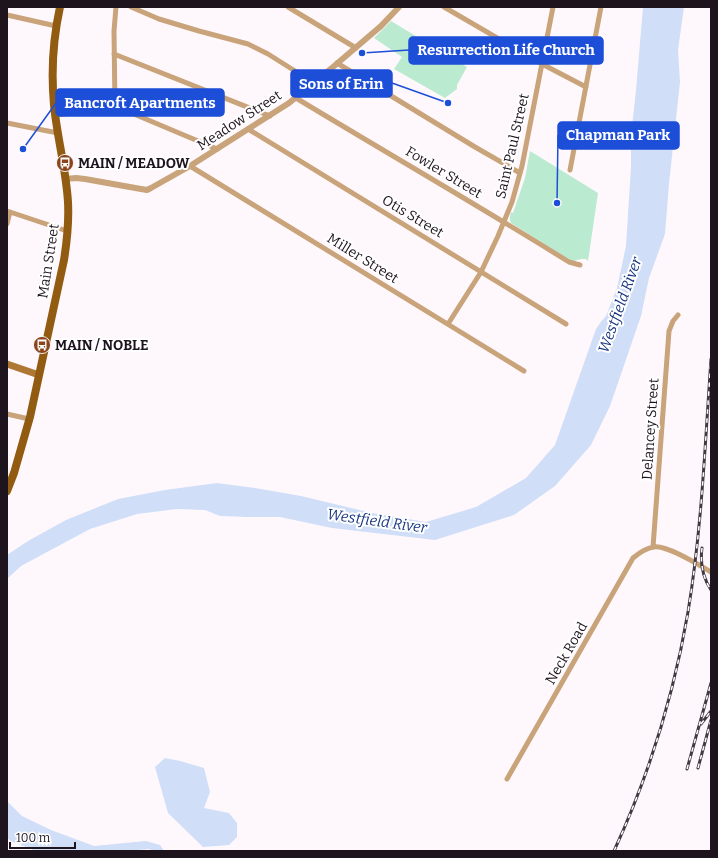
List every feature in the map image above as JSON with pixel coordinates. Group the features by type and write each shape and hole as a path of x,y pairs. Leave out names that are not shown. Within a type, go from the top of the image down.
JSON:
{"main road":[{"name":"Main Street","path":"7,491 14,473 29,418 64,260 68,203 55,115 52,73 56,26 60,7"},
{"path":"7,364 39,375"}],"street":[{"path":"115,109 114,28 116,7"},
{"path":"131,7 159,19 248,44 268,54 314,83"},
{"path":"288,7 356,48"},
{"name":"Meadow Street","path":"65,180 76,178 90,179 147,190 151,188 248,130 296,98 381,26 399,7"},
{"path":"444,7 542,64 586,87"},
{"name":"Saint Paul Street","path":"448,324 481,272 512,202 520,173 553,7"},
{"path":"570,170 601,7"},
{"path":"7,15 56,26"},
{"path":"114,54 270,116"},
{"path":"337,64 474,147 520,173"},
{"name":"Fowler Street","path":"296,98 569,262 580,265"},
{"path":"55,115 122,109 217,149"},
{"path":"7,123 58,133"},
{"name":"Otis Street","path":"248,130 566,324"},
{"name":"Miller Street","path":"190,166 524,370"},
{"path":"7,224 8,212 67,231"},
{"name":"Delancey Street","path":"653,547 669,331 673,321 678,315"},
{"path":"7,414 29,418"},
{"path":"653,547 666,548 711,572"},
{"name":"Neck Road","path":"507,779 633,558 642,551 653,547"}],"green space":[{"path":"391,21 467,67 457,85 457,89 445,98 394,69 402,57 374,38"},
{"path":"530,151 598,193 588,261 586,259 581,259 573,262 511,223 511,212 513,213 525,178"}],"water":[{"name":"Westfield River","path":"643,7 684,7 678,50 680,82 665,234 649,278 641,316 610,406 591,445 555,486 514,515 435,540 332,528 280,517 220,516 205,510 177,509 137,514 90,529 21,566 7,579 7,555 28,541 66,520 118,499 165,490 217,483 301,496 372,513 426,522 476,507 526,478 555,445 596,329 606,316 617,288 626,246 631,167 631,136"},
{"path":"165,758 204,768 210,792 204,808 229,813 237,823 237,837 229,845 203,847 168,813 155,767"},
{"path":"7,801 22,816 51,830 94,846 146,841 160,845 164,851 154,851 149,849 125,851 36,851 7,838"}],"railway":[{"path":"614,851 627,822 659,734 668,704 682,643 697,549 711,359"},
{"path":"702,548 701,559 703,570 711,590"},
{"path":"687,769 711,683"},
{"path":"701,724 711,711"},
{"path":"698,768 711,720"}],"place":[{"name":"Resurrection Life Church","path":"362,53"},
{"name":"Sons of Erin","path":"448,103"},
{"name":"Bancroft Apartments","path":"23,149"},
{"name":"MAIN / MEADOW","path":"65,163"},
{"name":"Chapman Park","path":"557,203"},
{"name":"MAIN / NOBLE","path":"42,345"}]}
